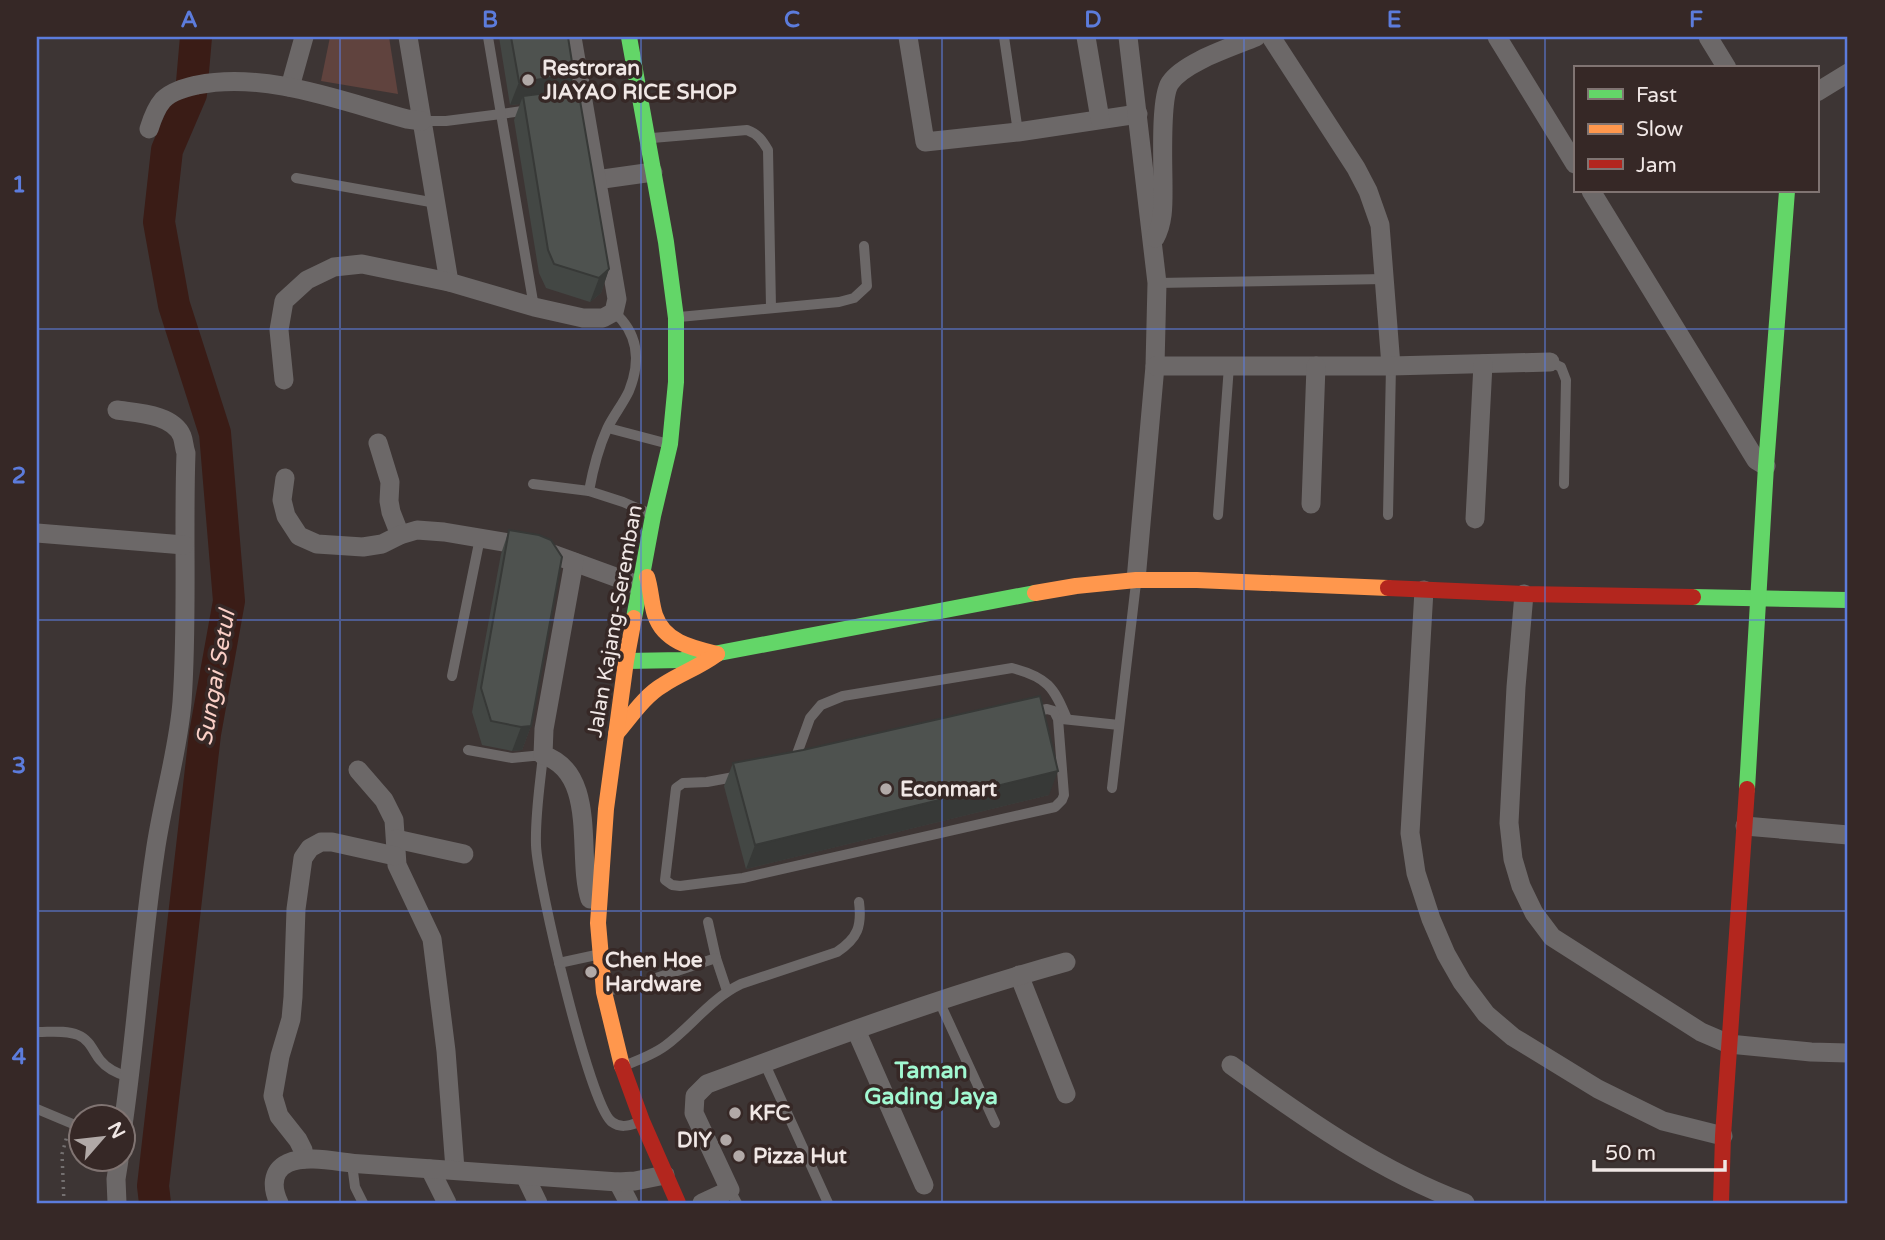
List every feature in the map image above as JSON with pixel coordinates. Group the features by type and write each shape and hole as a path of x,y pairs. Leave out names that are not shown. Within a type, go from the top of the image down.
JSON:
{"main road":[{"name":"Jalan Kajang-Seremban","path":"629,37 666,242 676,317 676,382 670,444 653,516 626,661 606,809 598,923 604,992 622,1066 642,1121 678,1203"},
{"path":"1721,1203 1766,466 1787,192"},
{"path":"642,578 650,585 655,615 661,628 671,639 718,654"},
{"path":"626,661 682,660 850,626 1076,586 1136,580 1524,594 1848,600"},
{"path":"616,734 650,695 718,654"}],"street":[{"path":"290,87 304,37"},
{"path":"408,37 449,282"},
{"path":"284,380 279,330 284,301 307,280 334,267 362,264 449,282 583,318 603,318 614,312 617,299 596,180 575,104 572,37"},
{"path":"908,37 925,142 1018,132 1138,114"},
{"path":"1086,37 1100,119"},
{"path":"1128,37 1157,283 1155,366 1136,580"},
{"path":"1152,242 1159,231 1163,212 1163,114 1169,84 1186,67 1256,37"},
{"path":"1271,37 1368,191 1380,225 1391,366"},
{"path":"1497,37 1574,162"},
{"path":"1708,37 1726,66"},
{"path":"1818,91 1848,73"},
{"path":"149,129 155,112 170,95 195,85 227,80 290,87 422,121"},
{"path":"596,180 653,172"},
{"path":"1592,192 1756,460 1766,466"},
{"path":"1155,366 1391,366 1550,362"},
{"path":"1475,519 1483,364"},
{"path":"1311,504 1316,366"},
{"path":"117,410 153,416 171,423 182,435 186,453 182,702 177,748 155,853 126,1104"},
{"path":"378,443 390,482 391,512 400,535"},
{"path":"285,478 282,500 286,516 299,536 317,544 363,547 382,544 417,530 533,547 574,562 642,578"},
{"path":"37,533 184,545"},
{"path":"574,562 544,729 543,755 553,758 565,769 581,804 586,887 598,923"},
{"path":"1424,590 1410,833 1416,873 1446,954 1462,982 1486,1014 1513,1037 1598,1089 1663,1121 1723,1136"},
{"path":"1524,594 1509,823 1513,859 1521,886 1534,913 1552,937 1701,1032 1729,1044 1848,1053"},
{"path":"358,770 384,800 394,820 397,865 432,939 446,1051 455,1170"},
{"path":"1745,826 1848,835"},
{"path":"304,1159 299,1140 279,1116 273,1096 280,1056 291,1019 296,909 303,858 310,848 321,842 464,854"},
{"path":"702,1203 733,1196 695,1113 695,1096 707,1084 856,1030 1019,975 1066,962"},
{"path":"1019,975 1066,1094"},
{"path":"856,1030 924,1185"},
{"path":"1231,1065 1352,1149 1439,1194 1465,1203"},
{"path":"278,1203 273,1180 281,1167 291,1161 304,1159 618,1182 665,1175"},
{"path":"430,1169 447,1203"},
{"path":"117,1174 117,1203"},
{"path":"525,1176 538,1203"},
{"path":"618,1182 629,1203"}],"lane":[{"path":"488,37 534,307"},
{"path":"1004,37 1018,132"},
{"path":"422,121 446,121 541,109"},
{"path":"648,138 747,130 762,139 768,150 771,307"},
{"path":"296,178 436,203"},
{"path":"676,317 839,302 854,298 867,286 864,246"},
{"path":"1157,283 1385,279"},
{"path":"589,491 595,459 634,374 635,342 629,327 614,312"},
{"path":"1550,362 1561,367 1566,380 1563,484"},
{"path":"1218,515 1229,366"},
{"path":"1388,515 1391,366"},
{"path":"608,428 670,444"},
{"path":"533,484 589,491 623,502 653,516"},
{"path":"452,676 480,538"},
{"path":"1112,788 1136,580"},
{"path":"793,766 810,718 821,705 843,696 1012,668 1050,685 1059,699 1062,719 1064,795 1055,807 743,878 680,886 665,880 676,788 679,785 793,766 1047,709 1054,711 1062,719 1119,725"},
{"path":"468,750 512,758 543,755 536,847 576,1032 601,1106 611,1122 625,1127 642,1121"},
{"path":"622,1066 665,1046 727,991 836,952 847,945 856,935 861,918 859,902"},
{"path":"708,922 727,991"},
{"path":"559,963 600,954"},
{"path":"604,992 716,958"},
{"path":"939,1002 995,1123"},
{"path":"39,1032 80,1035 114,1073 129,1077"},
{"path":"764,1062 828,1203"},
{"path":"37,1109 66,1121"},
{"path":"352,1164 355,1187 363,1203"}],"path":[{"path":"64,1203 62,1154 66,1140"}],"shaded area":[{"path":"330,37 389,37 398,94 321,81"}],"building":[{"path":"511,37 568,37 574,75 519,82"},
{"path":"578,89 609,269 599,278 554,264 548,250 523,96"},
{"path":"509,530 551,540 562,557 531,726 521,727 491,721 481,688"},
{"name":"Econmart","path":"1040,696 1058,771 755,845 733,763 803,750"}],"waterway":[{"name":"Sungai Setul","path":"155,1203 153,1186 205,734 229,601 215,433 174,305 159,222 167,150 191,94 196,37"}],"traffic: fast":[{"path":"629,37 666,242 676,318 676,382 670,444 634,618"},
{"path":"1747,789 1766,466 1787,192"},
{"path":"626,661 682,660 1035,593"},
{"path":"1693,597 1848,600"}],"traffic: slow":[{"path":"647,577 655,615 665,632 680,642 717,654"},
{"path":"1035,593 1136,580 1388,588"},
{"path":"622,1066 604,992 598,923 606,809 634,618"},
{"path":"616,734 643,701 656,690 717,654"}],"traffic: jam":[{"path":"1388,588 1693,597"},
{"path":"1721,1203 1723,1136 1747,789"},
{"path":"622,1066 642,1121 678,1203"}],"place":[{"name":"Restroran JIAYAO RICE SHOP","path":"528,80"},
{"name":"Econmart","path":"886,789"},
{"name":"Chen Hoe Hardware","path":"591,972"},
{"name":"KFC","path":"735,1113"},
{"name":"DIY","path":"726,1140"},
{"name":"Pizza Hut","path":"739,1156"}],"district":[{"name":"Taman Gading Jaya","path":"931,1084"}]}
